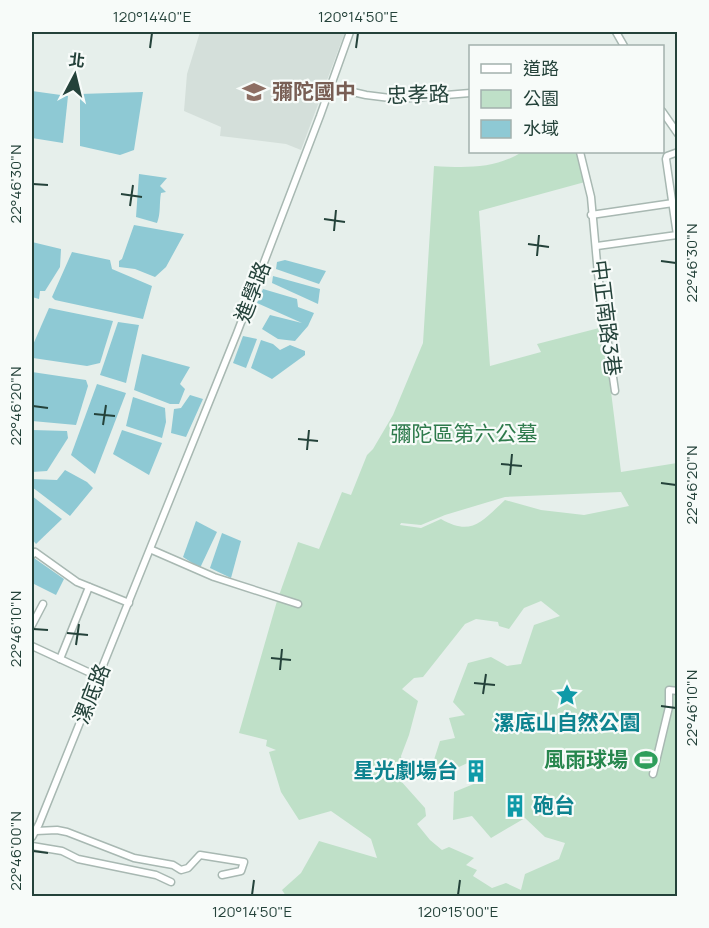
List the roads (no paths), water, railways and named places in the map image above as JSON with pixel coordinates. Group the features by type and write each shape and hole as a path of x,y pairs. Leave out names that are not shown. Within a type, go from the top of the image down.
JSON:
{"street":[{"name":"進學路","path":"152,550 237,333 350,32"},
{"name":"忠孝路","path":"331,87 398,99 469,93"},
{"path":"664,113 678,134"},
{"path":"677,235 666,159 667,156 678,152"},
{"name":"中正南路3巷","path":"580,153 589,188 597,246 598,274 615,391"},
{"path":"591,215 673,203"},
{"name":"中正南路3巷","path":"597,246 677,235"},
{"name":"漯底路","path":"32,837 152,550"},
{"path":"152,550 214,577 298,604"},
{"path":"32,555 35,552 77,582 129,603"},
{"path":"60,659 89,587"},
{"path":"32,625 44,604"},
{"path":"32,646 99,677"},
{"path":"653,774 669,704 669,690 678,691"},
{"path":"669,704 678,700"},
{"path":"36,831 67,832 134,858 173,865 181,870 188,868 200,855 244,862 241,871 222,875"},
{"path":"32,846 62,850 78,859 156,875 171,882"}],"water":[{"path":"32,91 68,96 63,143 32,138"},
{"path":"143,92 134,150 120,155 80,146 80,94"},
{"path":"139,174 167,178 160,186 166,192 161,193 157,223 136,217"},
{"path":"134,225 184,234 166,267 155,277 135,269 119,267 119,261 122,259"},
{"path":"32,242 61,249 60,267 45,291 40,291 39,299 32,297"},
{"path":"72,252 110,260 112,269 152,286 143,319 55,300 52,297"},
{"path":"285,260 326,271 319,284 276,269 277,262"},
{"path":"273,276 320,289 318,304 272,283"},
{"path":"263,289 297,299 298,307 314,313 308,326 295,341 278,339 262,329 270,315 302,323 257,303"},
{"path":"49,308 113,321 100,363 87,366 33,358 32,347"},
{"path":"118,322 139,325 126,383 100,375"},
{"path":"243,336 257,339 246,368 233,363"},
{"path":"261,340 273,344 280,350 290,345 305,351 305,355 272,379 251,368"},
{"path":"142,354 190,367 180,384 185,389 179,404 170,404 134,390"},
{"path":"32,372 86,380 88,386 76,425 32,421"},
{"path":"97,384 126,393 95,474 71,455"},
{"path":"190,395 203,399 186,437 171,433 174,409 181,408"},
{"path":"133,397 165,408 166,422 162,438 126,426"},
{"path":"32,430 67,431 68,438 47,471 32,472"},
{"path":"122,430 162,443 149,475 113,454"},
{"path":"65,470 87,482 93,488 70,516 32,487 32,479 57,480"},
{"path":"32,496 62,519 36,544 32,539"},
{"path":"196,521 217,532 200,568 183,557"},
{"path":"222,533 241,541 231,578 210,568"},
{"path":"34,558 64,579 56,595 32,583 32,560"}],"place":[{"name":"彌陀國中","path":"254,92"},
{"name":"漯底山自然公園","path":"567,695"},
{"name":"風雨球場","path":"646,760"},
{"name":"星光劇場台","path":"476,771"},
{"name":"砲台","path":"515,806"}],"park label":[{"name":"彌陀區第六公墓","path":"464,434"}]}
